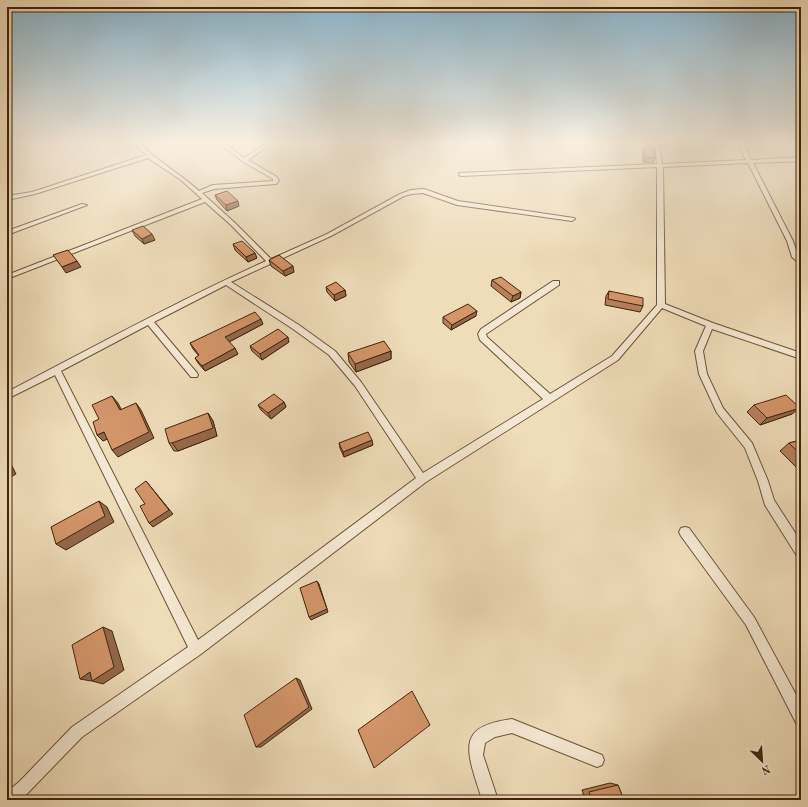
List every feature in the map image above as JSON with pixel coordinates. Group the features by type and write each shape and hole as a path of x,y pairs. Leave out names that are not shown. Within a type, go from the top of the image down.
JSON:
{"street":[{"path":"7,198 33,193 78,179"},
{"path":"182,179 233,224 270,262"},
{"path":"198,192 213,187 266,185 274,183 276,181 275,179"},
{"path":"9,800 25,786 77,732 196,649 422,479 615,358 661,305 660,179"},
{"path":"758,179 790,241 795,257 801,263"},
{"path":"7,396 226,282 328,235 402,195 411,192 424,191 457,203 572,219"},
{"path":"7,277 206,200"},
{"path":"7,233 84,205"},
{"path":"226,282 296,327 332,353 358,384 422,479"},
{"path":"550,400 483,338 482,334 484,331 556,283"},
{"path":"661,305 710,325 801,356"},
{"path":"149,321 194,375"},
{"path":"710,325 699,351 703,374 720,410 749,446 763,481 769,502 801,552"},
{"path":"57,371 196,649"},
{"path":"684,532 750,621 801,718"},
{"path":"490,800 476,755 478,739 492,730 512,726 597,760"}],"building":[{"path":"227,191 238,201 226,205 215,195"},
{"path":"143,226 152,234 142,239 132,230"},
{"path":"242,241 255,253 246,257 233,244"},
{"path":"68,250 77,261 62,267 53,255"},
{"path":"279,255 293,266 283,271 269,260"},
{"path":"501,277 521,292 513,296 492,280"},
{"path":"336,282 345,290 334,295 326,287"},
{"path":"609,291 643,298 643,306 608,299"},
{"path":"468,304 477,311 452,325 443,317"},
{"path":"255,312 261,319 225,337 235,348 202,366 195,358 199,355 190,343"},
{"path":"278,329 288,337 260,354 250,346"},
{"path":"384,341 391,351 355,364 348,353"},
{"path":"274,394 284,402 268,413 258,405"},
{"path":"786,395 800,408 767,418 754,405"},
{"path":"112,396 120,410 136,403 149,432 112,450 104,432 97,435 93,422 99,419 92,405"},
{"path":"208,413 213,428 169,443 165,429"},
{"path":"368,432 372,440 343,452 339,443"},
{"path":"801,440 801,455 789,443"},
{"path":"146,481 169,510 149,523 140,506 145,504 135,489"},
{"path":"99,501 105,516 56,544 51,527"},
{"path":"317,581 327,609 309,617 300,588"},
{"path":"103,627 114,667 92,681 90,672 80,679 72,645"},
{"path":"296,678 309,707 256,747 244,715"},
{"path":"412,691 430,725 374,768 358,730"},
{"path":"618,785 624,800 592,800 589,792"}]}
